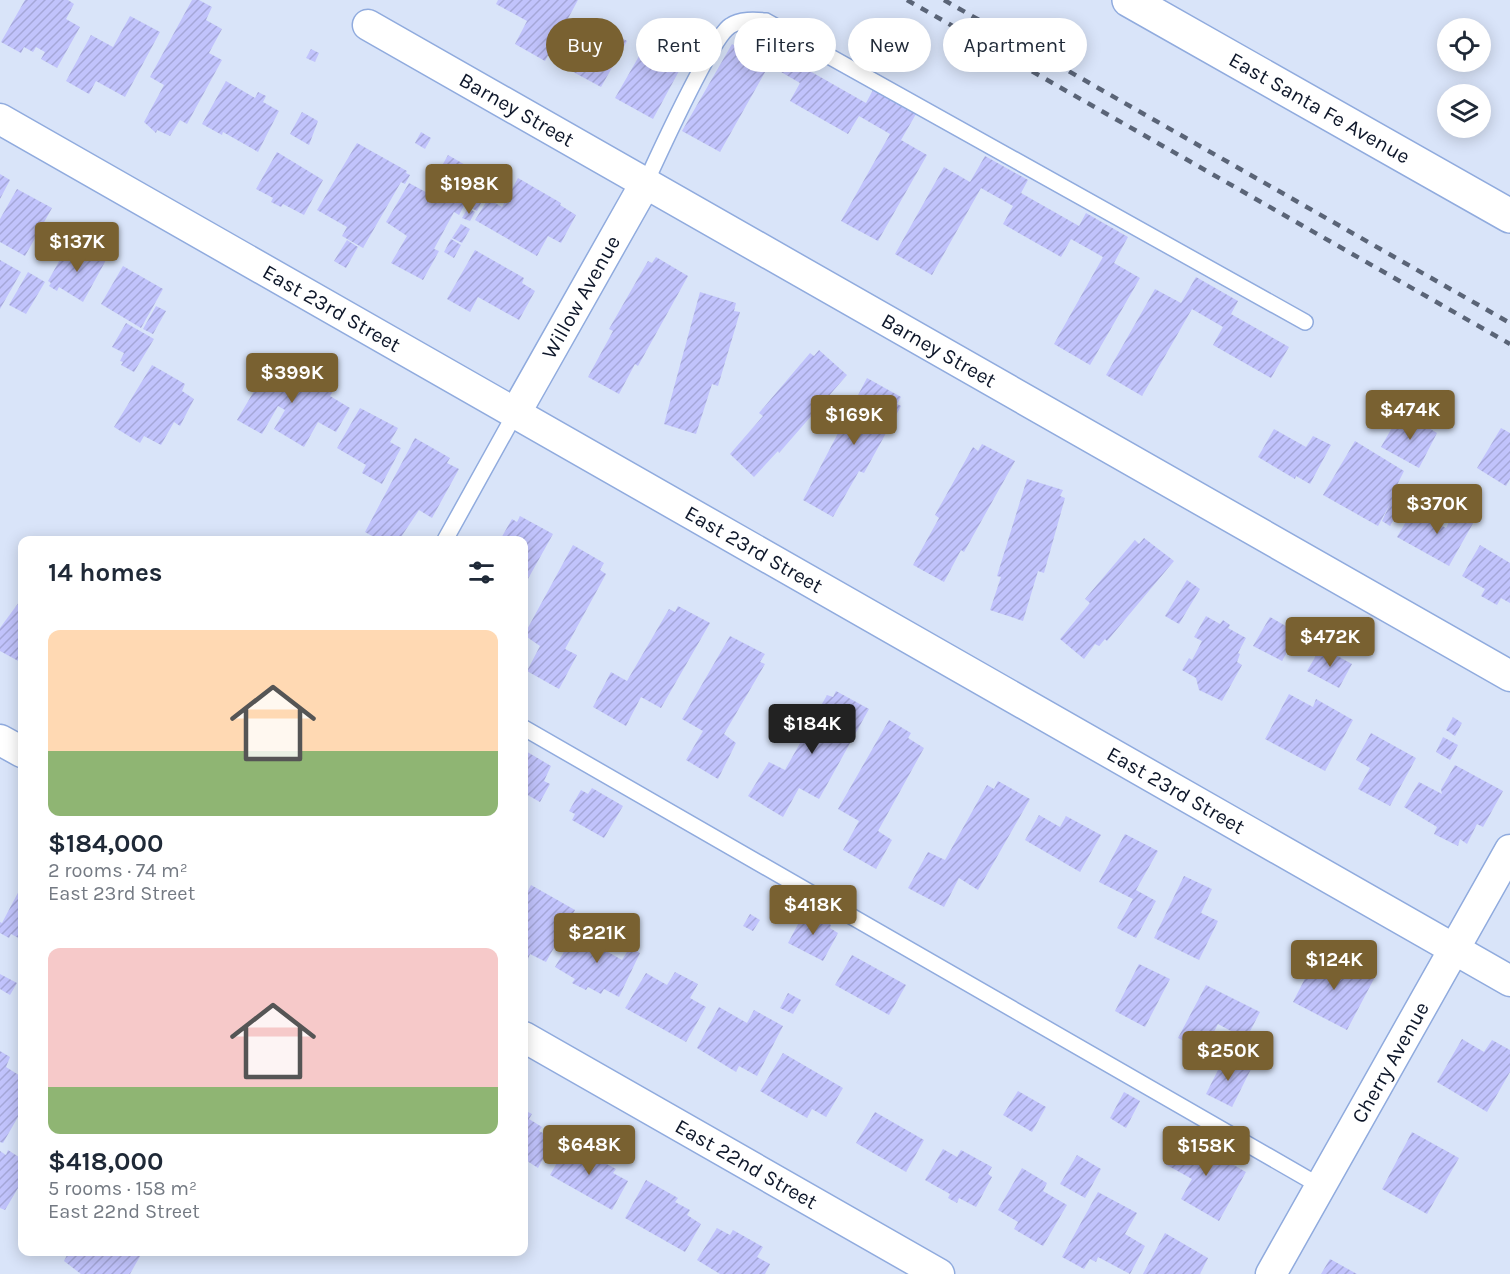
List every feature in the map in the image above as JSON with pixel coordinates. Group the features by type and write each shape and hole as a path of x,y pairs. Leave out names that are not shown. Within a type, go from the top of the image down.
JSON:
{"street":[{"name":"East Santa Fe Avenue","path":"1129,0 1510,216"},
{"name":"Barney Street","path":"368,25 1510,676"},
{"name":"East 23rd Street","path":"0,118 1510,981"},
{"name":"Willow Avenue","path":"516,412 646,182"},
{"path":"0,740 18,750"},
{"name":"Cherry Avenue","path":"1271,1274 1510,850"},
{"name":"East 22nd Street","path":"528,1039 939,1274"}],"lane":[{"path":"646,182 707,59 729,26 748,20 766,21 1305,322"},
{"path":"447,536 516,412"},
{"path":"528,730 1320,1186"}],"building":[{"path":"25,0 68,0 74,4 66,19 80,27 57,68 41,59 45,52 36,47 33,52 24,47 21,53 1,42"},
{"path":"192,0 199,0 212,7 206,20 222,29 209,53 222,60 187,124 180,120 170,136 157,130 156,133 144,122 164,85 150,77"},
{"path":"498,0 578,0 568,18 546,18 545,61 515,44 527,21 496,4"},
{"path":"130,16 160,32 125,97 96,81 89,94 66,81 91,35 113,47"},
{"path":"732,44 734,45 734,72 765,72 720,152 682,131 716,72 722,72 722,61"},
{"path":"311,49 319,53 315,62 306,58"},
{"path":"636,61 636,72 678,72 653,119 615,98"},
{"path":"573,72 609,72 601,87"},
{"path":"781,72 812,72 866,103 873,90 916,114 901,140 927,155 878,241 841,221 890,134 859,116 848,134 790,101 800,83"},
{"path":"226,81 255,98 258,92 266,96 263,102 279,111 258,152 223,132 222,135 202,124"},
{"path":"302,112 318,121 309,145 290,134"},
{"path":"421,132 431,138 425,149 415,143"},
{"path":"357,143 407,171 406,173 410,175 405,184 401,182 363,248 342,236 347,227 317,210"},
{"path":"277,152 323,180 304,215 283,204 281,207 271,202 273,198 256,189"},
{"path":"448,155 481,174 459,215 454,212 434,249 439,251 423,280 391,263 407,236 386,222 409,183 435,197 437,193 429,189"},
{"path":"985,156 1028,180 1021,193 1079,226 1086,213 1128,237 1114,263 1140,278 1090,365 1054,344 1103,257 1071,239 1061,257 1003,224 1013,206 981,188 932,275 895,254 944,167 970,182"},
{"path":"0,174 10,180 0,199"},
{"path":"518,178 561,203 560,205 576,215 561,243 548,236 537,256 475,220 488,199 502,207"},
{"path":"17,189 52,208 25,256 0,242 0,219"},
{"path":"476,195 483,199 477,211 469,207"},
{"path":"468,208 475,212 470,221 462,218"},
{"path":"461,224 470,229 462,243 452,238"},
{"path":"451,239 461,245 454,258 444,252"},
{"path":"347,240 358,247 346,268 334,261"},
{"path":"82,247 106,260 83,302 59,287 57,291 49,286 51,283 48,281 66,249 77,256"},
{"path":"475,250 524,278 522,283 535,291 519,320 478,297 470,312 447,299"},
{"path":"656,257 688,276 638,366 635,364 619,394 588,377 613,331 609,329 648,261 652,263"},
{"path":"0,260 21,272 0,309"},
{"path":"123,266 163,289 141,328 101,304"},
{"path":"28,272 45,282 26,314 9,305"},
{"path":"1196,277 1238,301 1231,314 1289,347 1271,378 1213,345 1223,327 1192,309 1142,396 1106,375 1155,289 1181,303"},
{"path":"700,292 736,303 734,311 740,312 718,386 712,384 696,434 664,424"},
{"path":"156,306 166,311 153,334 143,329"},
{"path":"126,323 154,339 134,372 121,365 123,362 120,361 124,353 112,347"},
{"path":"819,350 847,375 779,453 778,451 754,477 730,454 763,416 759,413 810,353 814,356"},
{"path":"274,357 333,391 330,396 350,408 336,432 318,422 304,447 274,429 285,410 278,406 262,434 237,420"},
{"path":"152,365 185,384 182,391 194,399 180,426 174,422 161,445 144,436 140,443 114,427"},
{"path":"867,378 901,397 897,404 901,406 864,473 859,471 833,517 803,500"},
{"path":"360,408 398,428 390,442 401,448 382,484 362,473 366,465 337,448"},
{"path":"1412,418 1437,433 1419,468 1381,447 1397,419 1408,425"},
{"path":"1501,428 1510,433 1510,479 1506,486 1477,468"},
{"path":"1274,429 1306,447 1313,436 1331,445 1310,484 1296,476 1295,479 1258,457"},
{"path":"415,438 450,458 447,463 459,469 432,518 419,510 402,536 372,536 365,532"},
{"path":"1355,441 1404,471 1393,493 1396,494 1394,498 1403,503 1390,526 1382,521 1391,502 1378,526 1323,495"},
{"path":"982,444 1015,461 964,552 961,550 944,582 913,565 939,518 935,515 973,447 978,451"},
{"path":"1027,479 1063,490 1060,496 1065,498 1044,573 1038,571 1023,621 990,610 1001,577 997,576"},
{"path":"1457,508 1476,518 1449,566 1397,537 1413,510 1446,528"},
{"path":"520,516 553,534 528,579 528,536 502,536 512,519 517,522"},
{"path":"1144,538 1174,561 1107,641 1105,639 1099,646 1095,644 1084,659 1060,639 1090,603 1085,599 1135,540 1139,544"},
{"path":"573,545 604,563 600,570 606,574 565,649 577,655 559,689 528,672 540,646 528,638 528,628"},
{"path":"1480,545 1510,563 1510,603 1501,598 1497,605 1481,596 1485,589 1462,576"},
{"path":"1187,580 1200,589 1179,624 1165,616"},
{"path":"18,603 18,661 0,651 0,628"},
{"path":"678,606 710,623 661,708 641,697 626,726 593,707 611,672 627,681 669,609 675,612"},
{"path":"1206,616 1220,624 1223,620 1230,625 1228,628 1246,638 1238,653 1240,654 1237,662 1242,665 1222,701 1199,690 1196,678 1182,670 1189,658 1192,660 1202,641 1194,637"},
{"path":"1270,617 1298,633 1282,661 1253,646"},
{"path":"1304,633 1319,641 1312,655 1297,647"},
{"path":"730,636 765,654 760,662 765,664 724,734 736,743 718,779 686,760 703,731 682,719"},
{"path":"1321,647 1352,664 1339,688 1307,671"},
{"path":"836,691 869,709 819,799 799,788 783,817 748,796 769,762 785,770 827,695 833,697"},
{"path":"1289,694 1313,707 1316,699 1353,720 1325,771 1265,739"},
{"path":"1453,717 1462,723 1455,736 1446,730"},
{"path":"889,720 911,733 908,738 924,748 878,831 892,840 876,869 843,850 859,821 838,809"},
{"path":"1371,733 1416,758 1390,806 1358,789 1370,768 1356,760"},
{"path":"1443,737 1458,745 1450,760 1436,752"},
{"path":"528,752 551,766 544,781 550,784 540,802 528,795"},
{"path":"1455,765 1503,791 1483,827 1477,824 1467,844 1460,839 1458,846 1434,834 1437,827 1404,807 1419,782 1442,794 1441,789"},
{"path":"998,781 1030,799 978,890 959,878 944,907 908,888 928,852 945,860 987,785 994,789"},
{"path":"592,788 623,806 604,838 572,820 575,814 569,811 581,790 588,794"},
{"path":"1039,815 1060,827 1066,816 1101,835 1080,872 1025,840"},
{"path":"1125,834 1158,851 1136,890 1156,901 1136,938 1117,928 1133,899 1099,882"},
{"path":"1184,876 1212,889 1201,913 1218,921 1199,960 1154,938"},
{"path":"531,885 575,910 546,962 530,954 528,959 528,891"},
{"path":"18,893 18,938 11,934 9,938 0,933 0,922 2,923"},
{"path":"805,911 831,925 830,928 838,933 823,961 788,943"},
{"path":"750,914 760,920 753,931 743,926"},
{"path":"603,928 618,936 608,952 622,960 630,947 640,953 619,997 604,989 601,994 588,987 586,990 572,983 575,979 555,967 575,933 594,944"},
{"path":"852,955 906,985 889,1015 835,985"},
{"path":"1317,955 1345,970 1349,962 1376,975 1347,1030 1293,1002"},
{"path":"1139,964 1170,979 1145,1027 1115,1011"},
{"path":"675,972 698,984 690,998 706,1007 686,1042 625,1008 646,973 667,985"},
{"path":"0,974 17,983 10,995 0,989"},
{"path":"1206,985 1260,1012 1246,1039 1218,1024 1204,1051 1178,1038"},
{"path":"788,993 801,1000 793,1014 780,1008"},
{"path":"719,1007 747,1023 754,1010 783,1026 757,1076 739,1066 736,1072 697,1048"},
{"path":"1462,1039 1484,1052 1492,1040 1510,1050 1510,1072 1487,1112 1437,1082"},
{"path":"0,1051 10,1057 6,1067 18,1074 18,1117 3,1143 0,1142"},
{"path":"783,1053 843,1088 826,1117 812,1109 807,1118 760,1091"},
{"path":"1225,1056 1251,1069 1232,1107 1206,1094"},
{"path":"1018,1091 1046,1107 1032,1132 1003,1115"},
{"path":"1124,1092 1140,1101 1126,1128 1110,1118"},
{"path":"528,1112 532,1114 529,1119 542,1127 539,1131 554,1139 538,1168 528,1162"},
{"path":"875,1112 924,1140 906,1172 856,1143"},
{"path":"1412,1132 1459,1158 1427,1214 1382,1189"},
{"path":"1181,1135 1246,1172 1219,1221 1181,1199 1192,1179 1165,1164"},
{"path":"569,1142 588,1154 590,1150 603,1157 601,1161 616,1169 613,1173 628,1181 612,1210 550,1175"},
{"path":"943,1149 957,1157 961,1150 992,1167 988,1174 992,1177 976,1207 959,1198 957,1203 948,1198 950,1194 925,1180"},
{"path":"8,1150 18,1156 18,1188 5,1210 0,1208 0,1151 6,1155"},
{"path":"1077,1155 1101,1169 1085,1198 1060,1184"},
{"path":"1022,1168 1047,1183 1043,1191 1067,1205 1043,1246 1014,1229 1018,1222 998,1210"},
{"path":"646,1180 678,1198 675,1202 690,1210 687,1215 701,1224 685,1252 625,1218"},
{"path":"1098,1192 1137,1213 1125,1234 1145,1246 1130,1274 1098,1257 1096,1262 1090,1259 1084,1269 1062,1257"},
{"path":"717,1228 730,1235 733,1230 763,1247 757,1257 770,1264 765,1274 720,1274 697,1260"},
{"path":"1165,1233 1208,1258 1200,1274 1143,1274"},
{"path":"66,1256 140,1256 130,1274 81,1274 64,1261"},
{"path":"1330,1259 1357,1274 1321,1274"}],"railway":[{"path":"907,0 1510,344"},
{"path":"944,0 1510,323"}]}
